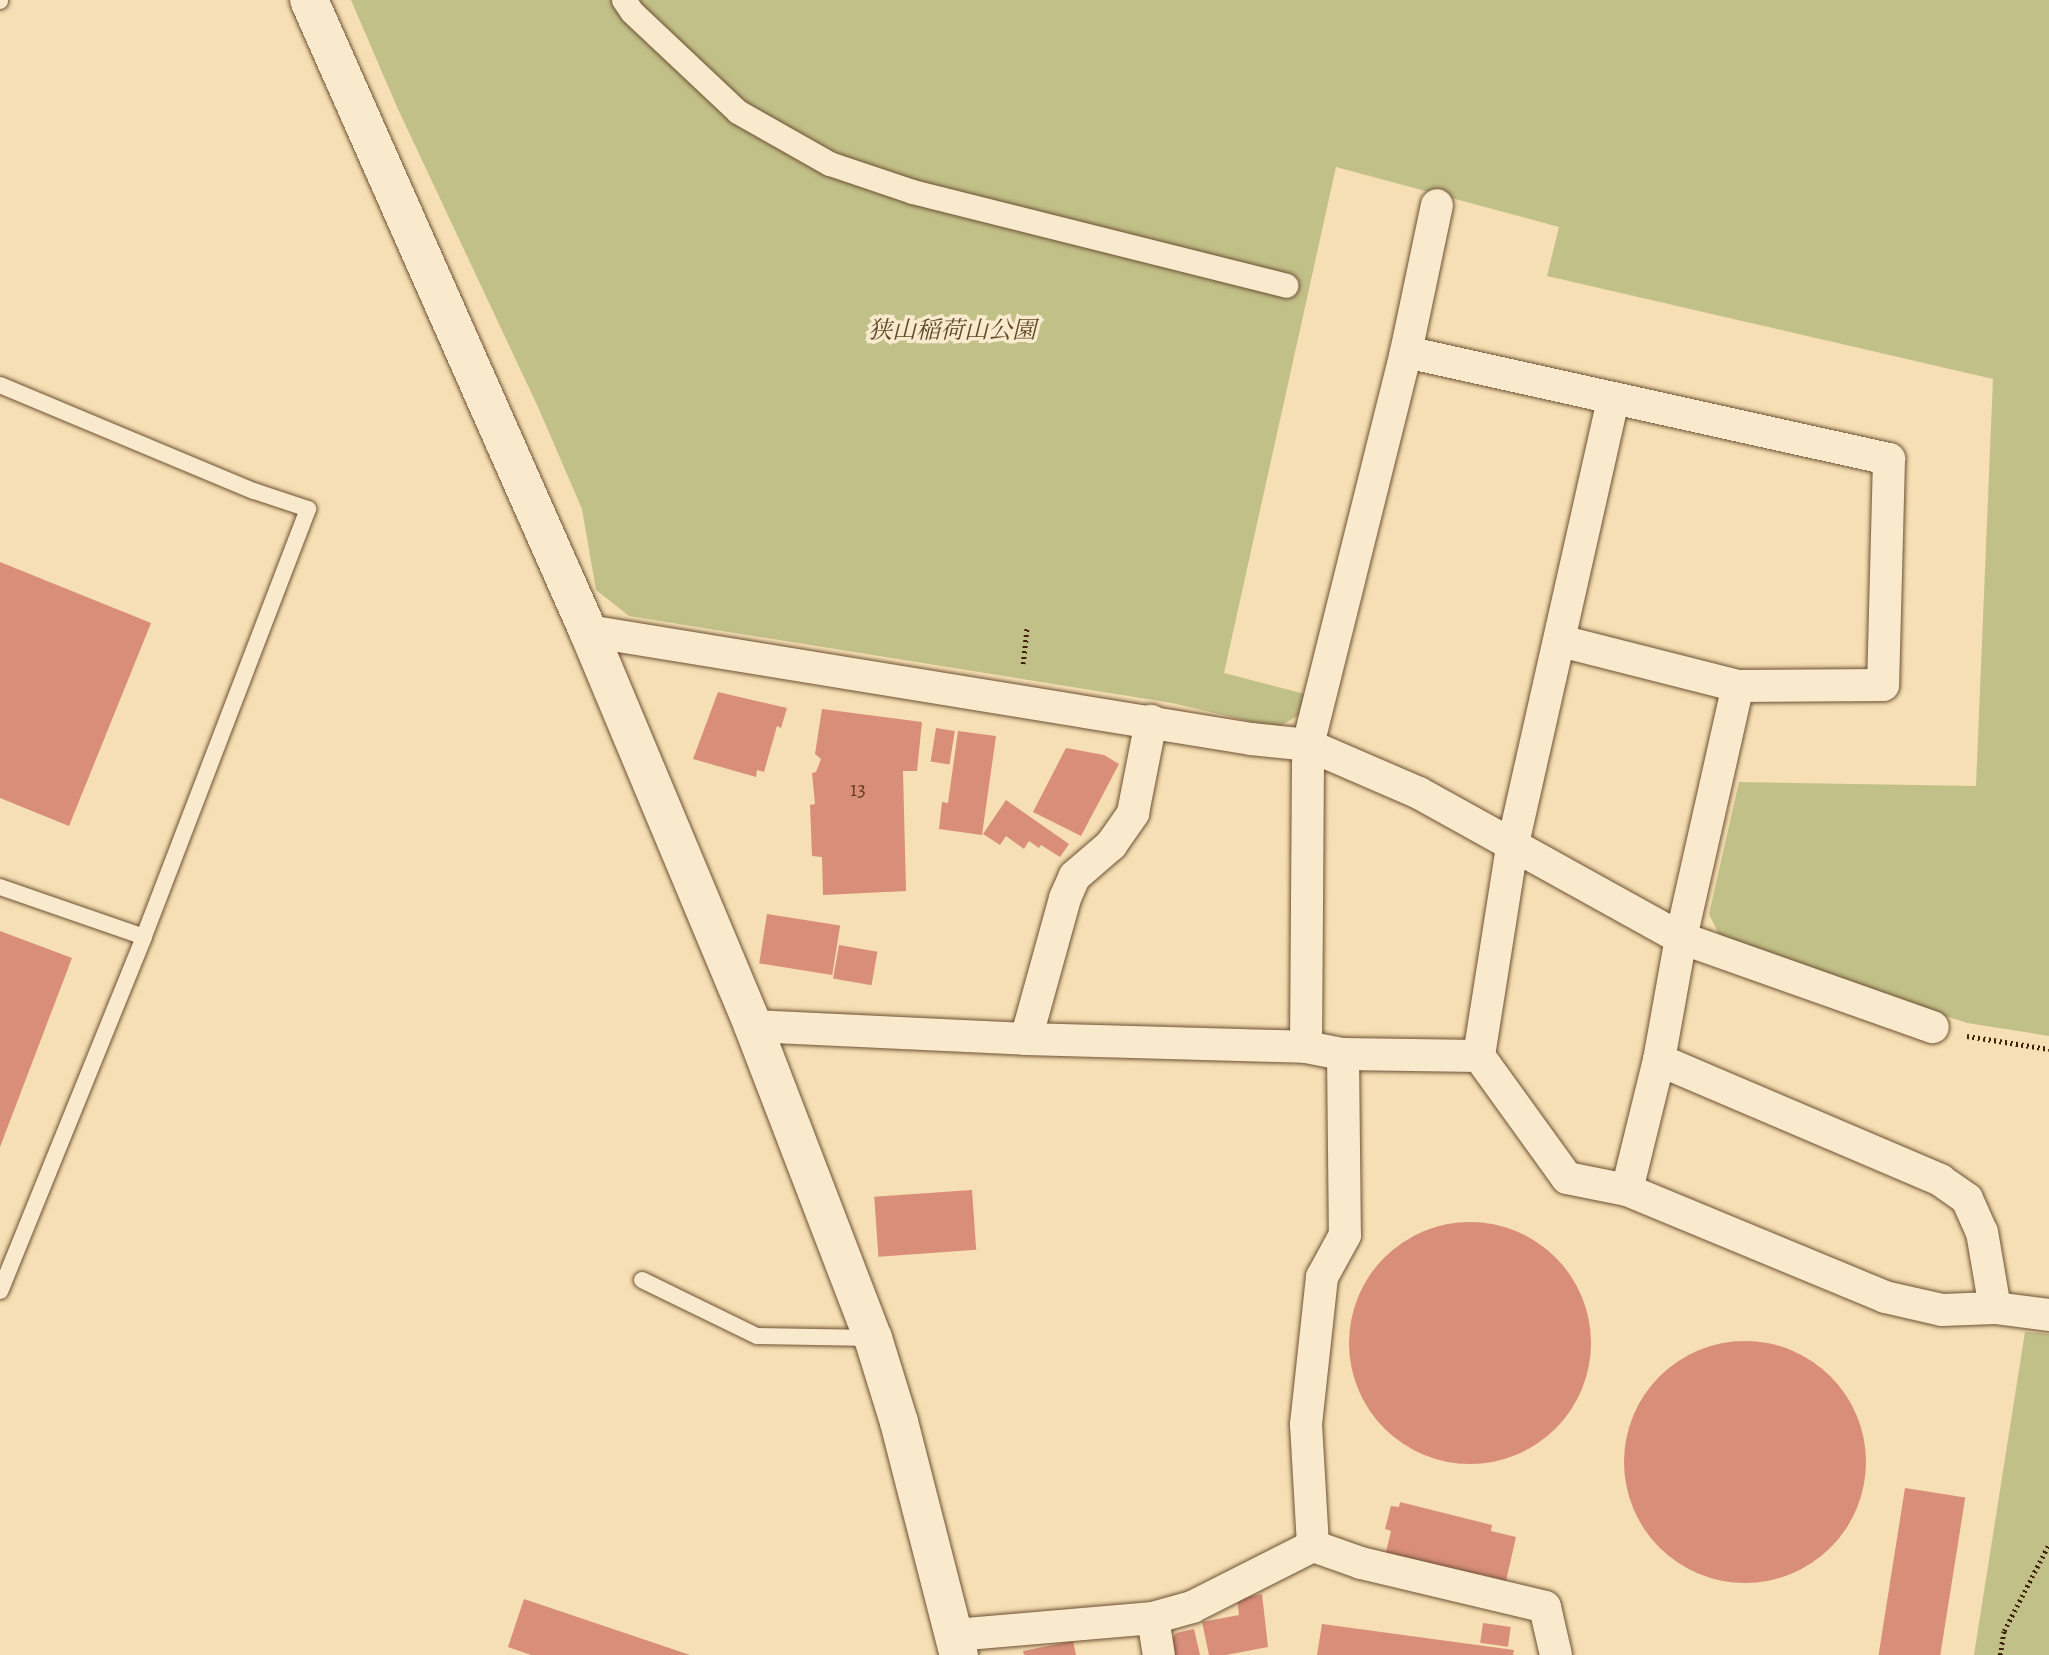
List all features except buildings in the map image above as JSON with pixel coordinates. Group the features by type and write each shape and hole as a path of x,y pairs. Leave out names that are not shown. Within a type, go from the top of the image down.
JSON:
{"street":[{"path":"309,0 588,631 753,1026 873,1338 899,1422 957,1645 1153,1618 1192,1607 1313,1546 1361,1563 1545,1607 1556,1655"},
{"path":"624,0 632,12 738,112 830,164 913,192 1286,286"},
{"path":"1306,1047 1308,745 1406,352 1437,205"},
{"path":"1406,352 1889,459 1883,685 1738,686 1560,641"},
{"path":"1613,400 1512,847 1479,1056 1567,1178 1627,1189 1885,1297 1942,1310 1995,1308 2049,1315"},
{"path":"588,631 1251,739 1308,745 1419,793 1512,847 1681,938 1933,1027"},
{"path":"1627,1189 1659,1060 1681,938 1738,686"},
{"path":"1026,1039 1065,898 1075,876 1111,845 1133,813 1151,721"},
{"path":"753,1026 1026,1039 1306,1047 1343,1054 1479,1056"},
{"path":"1313,1546 1306,1424 1322,1277 1345,1235 1343,1054"},
{"path":"1659,1060 1940,1180 1967,1199 1982,1232 1995,1308"},
{"path":"1153,1618 1159,1655"}],"lane":[{"path":"0,385 254,491 307,509 144,937 0,1291"},
{"path":"0,887 144,937"},
{"path":"642,1280 757,1336 873,1338"}],"path":[{"path":"1023,666 1027,626"},
{"path":"1933,1027 1976,1039 2049,1049"},
{"path":"2000,1655 2004,1631 2049,1544"}],"green space":[{"name":"狭山稲荷山公園","path":"351,0 2049,0 2049,1036 1967,1023 1822,976 1721,939 1709,914 1739,782 1976,786 1993,379 1547,276 1559,227 1336,167 1224,673 1309,695 1307,710 1277,728 1172,703 629,616 596,590 582,509 538,407 397,107"},
{"path":"2025,1332 2049,1334 2049,1655 1974,1655"}]}
